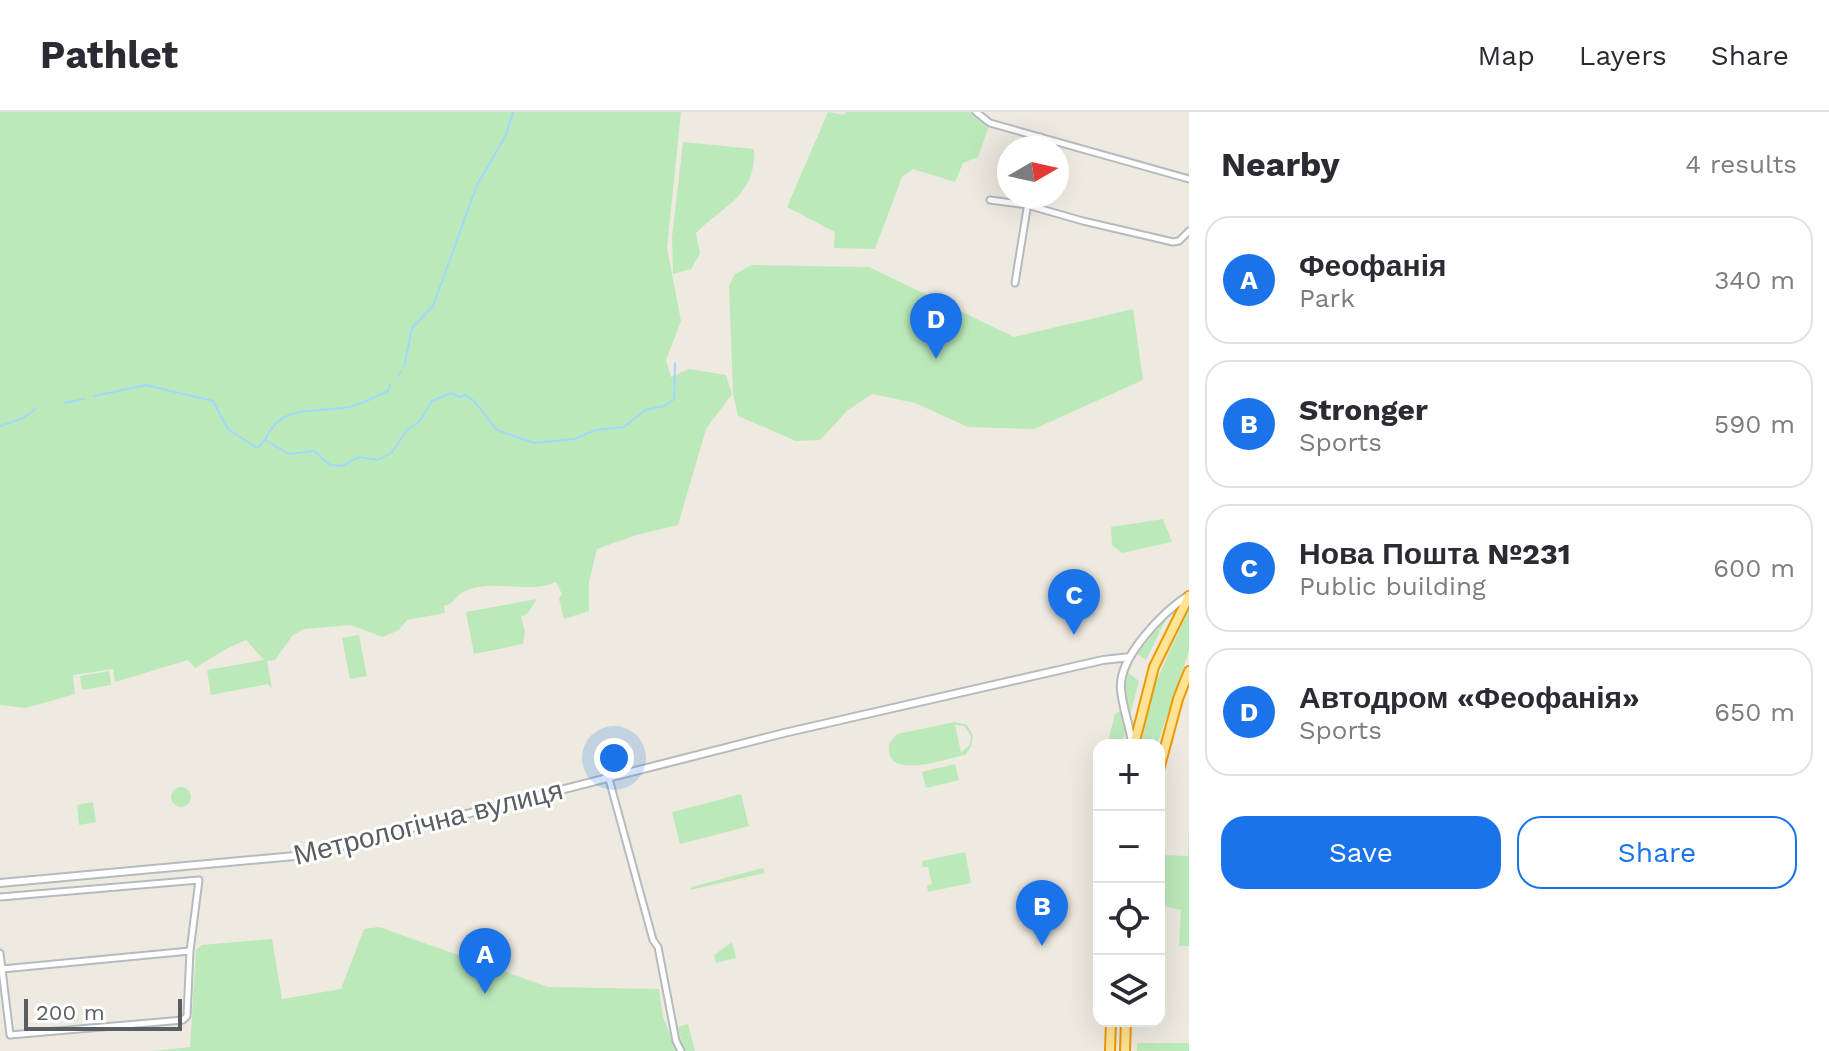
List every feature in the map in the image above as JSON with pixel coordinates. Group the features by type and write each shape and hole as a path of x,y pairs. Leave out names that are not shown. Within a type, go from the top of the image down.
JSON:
{"highway":[{"path":"1135,739 1154,667 1189,595"},
{"path":"1165,748 1189,671"},
{"path":"1110,1051 1111,1027"},
{"path":"1125,1051 1126,1027"}],"street":[{"path":"976,112 990,123 1037,136"},
{"path":"1069,145 1189,179"},
{"path":"990,200 997,201"},
{"path":"1015,283 1027,208"},
{"path":"1038,208 1173,242 1179,241 1189,231"},
{"path":"1132,739 1120,685 1130,657 1162,616 1189,595"},
{"name":"Метрологічна вулиця","path":"0,883 306,855 885,709 1103,660 1130,657"},
{"path":"609,779 649,928 658,947 676,1041 681,1051"},
{"path":"0,897 199,880 190,951 187,1016 183,1020 10,1035 0,953"},
{"path":"2,969 190,951"}],"green space":[{"path":"0,112 681,112 667,248 681,321 666,360 671,377 689,369 726,375 732,394 706,429 678,525 597,549 589,582 589,611 564,619 559,599 562,594 556,582 533,587 486,586 460,594 444,606 445,613 407,620 399,630 383,637 350,625 304,629 293,635 275,660 267,661 272,689 268,684 211,695 207,670 264,660 246,640 195,668 188,660 115,682 113,669 73,675 75,694 26,708 0,705"},
{"path":"828,112 844,115 846,112 976,112 990,123 978,157 963,163 955,182 913,169 902,177 875,249 834,248 835,232 787,207"},
{"path":"683,142 754,149 753,165 750,178 737,198 696,233 700,254 691,269 673,274 672,237"},
{"path":"752,265 869,267 1014,337 1133,309 1143,380 1034,429 968,427 915,403 872,394 848,410 820,440 796,441 738,416 733,393 729,286 735,274"},
{"path":"1163,519 1172,542 1122,553 1112,545 1111,527"},
{"path":"537,599 528,613 521,617 525,632 523,644 474,654 466,612"},
{"path":"1189,609 1189,651 1159,739 1142,739 1155,684"},
{"path":"1168,615 1146,660 1137,654"},
{"path":"359,635 367,676 350,679 342,638"},
{"path":"109,671 111,685 82,690 80,676"},
{"path":"1127,672 1139,681 1130,715 1123,691"},
{"path":"1120,711 1125,726 1124,739 1109,739 1115,714"},
{"path":"955,722 967,725 973,735 971,747 965,755 905,765 890,756 889,744 897,734","holes":["955,725 964,726 971,736 970,745 961,752"]},
{"path":"955,764 959,780 926,788 922,772"},
{"path":"181,787 188,790 191,797 188,804 181,807 174,804 171,797 174,790"},
{"path":"741,794 749,826 680,844 672,812"},
{"path":"93,802 96,822 79,825 77,805"},
{"path":"1189,826 1189,946 1179,946 1181,910 1165,906 1165,855 1188,856"},
{"path":"965,852 971,883 928,892 927,886 932,884 928,867 923,867 922,861"},
{"path":"763,868 765,873 690,890 691,887"},
{"path":"379,927 548,987 659,989 663,1017 673,1042 681,1039 678,1027 688,1024 695,1051 153,1051 190,1047 196,950 202,945 272,939 282,999 341,989 364,929"},
{"path":"732,942 736,958 716,963 714,955"},
{"path":"1137,1043 1189,1043 1189,1051 1137,1051"}],"waterway":[{"path":"404,367 412,328 433,306 477,185 505,137 513,112"},
{"path":"94,396 146,385 213,401 228,429 257,448 265,440 289,454 314,451 330,465 342,466 359,457 378,460 392,452 407,430 420,421 432,401 451,393 460,397 466,395 474,401 497,430 534,443 574,439 596,430 624,427 645,410 665,406 674,399 675,363"},
{"path":"398,376 401,372"},
{"path":"265,440 272,427 292,414 353,406 388,391 390,384"},
{"path":"64,403 84,399"},
{"path":"0,426 23,418 35,409"}],"place":[{"name":"Автодром «Феофанія»","path":"936,359"},
{"name":"Нова Пошта №231","path":"1074,635"},
{"name":"Stronger","path":"1042,946"},
{"name":"Феофанія","path":"485,994"}]}
